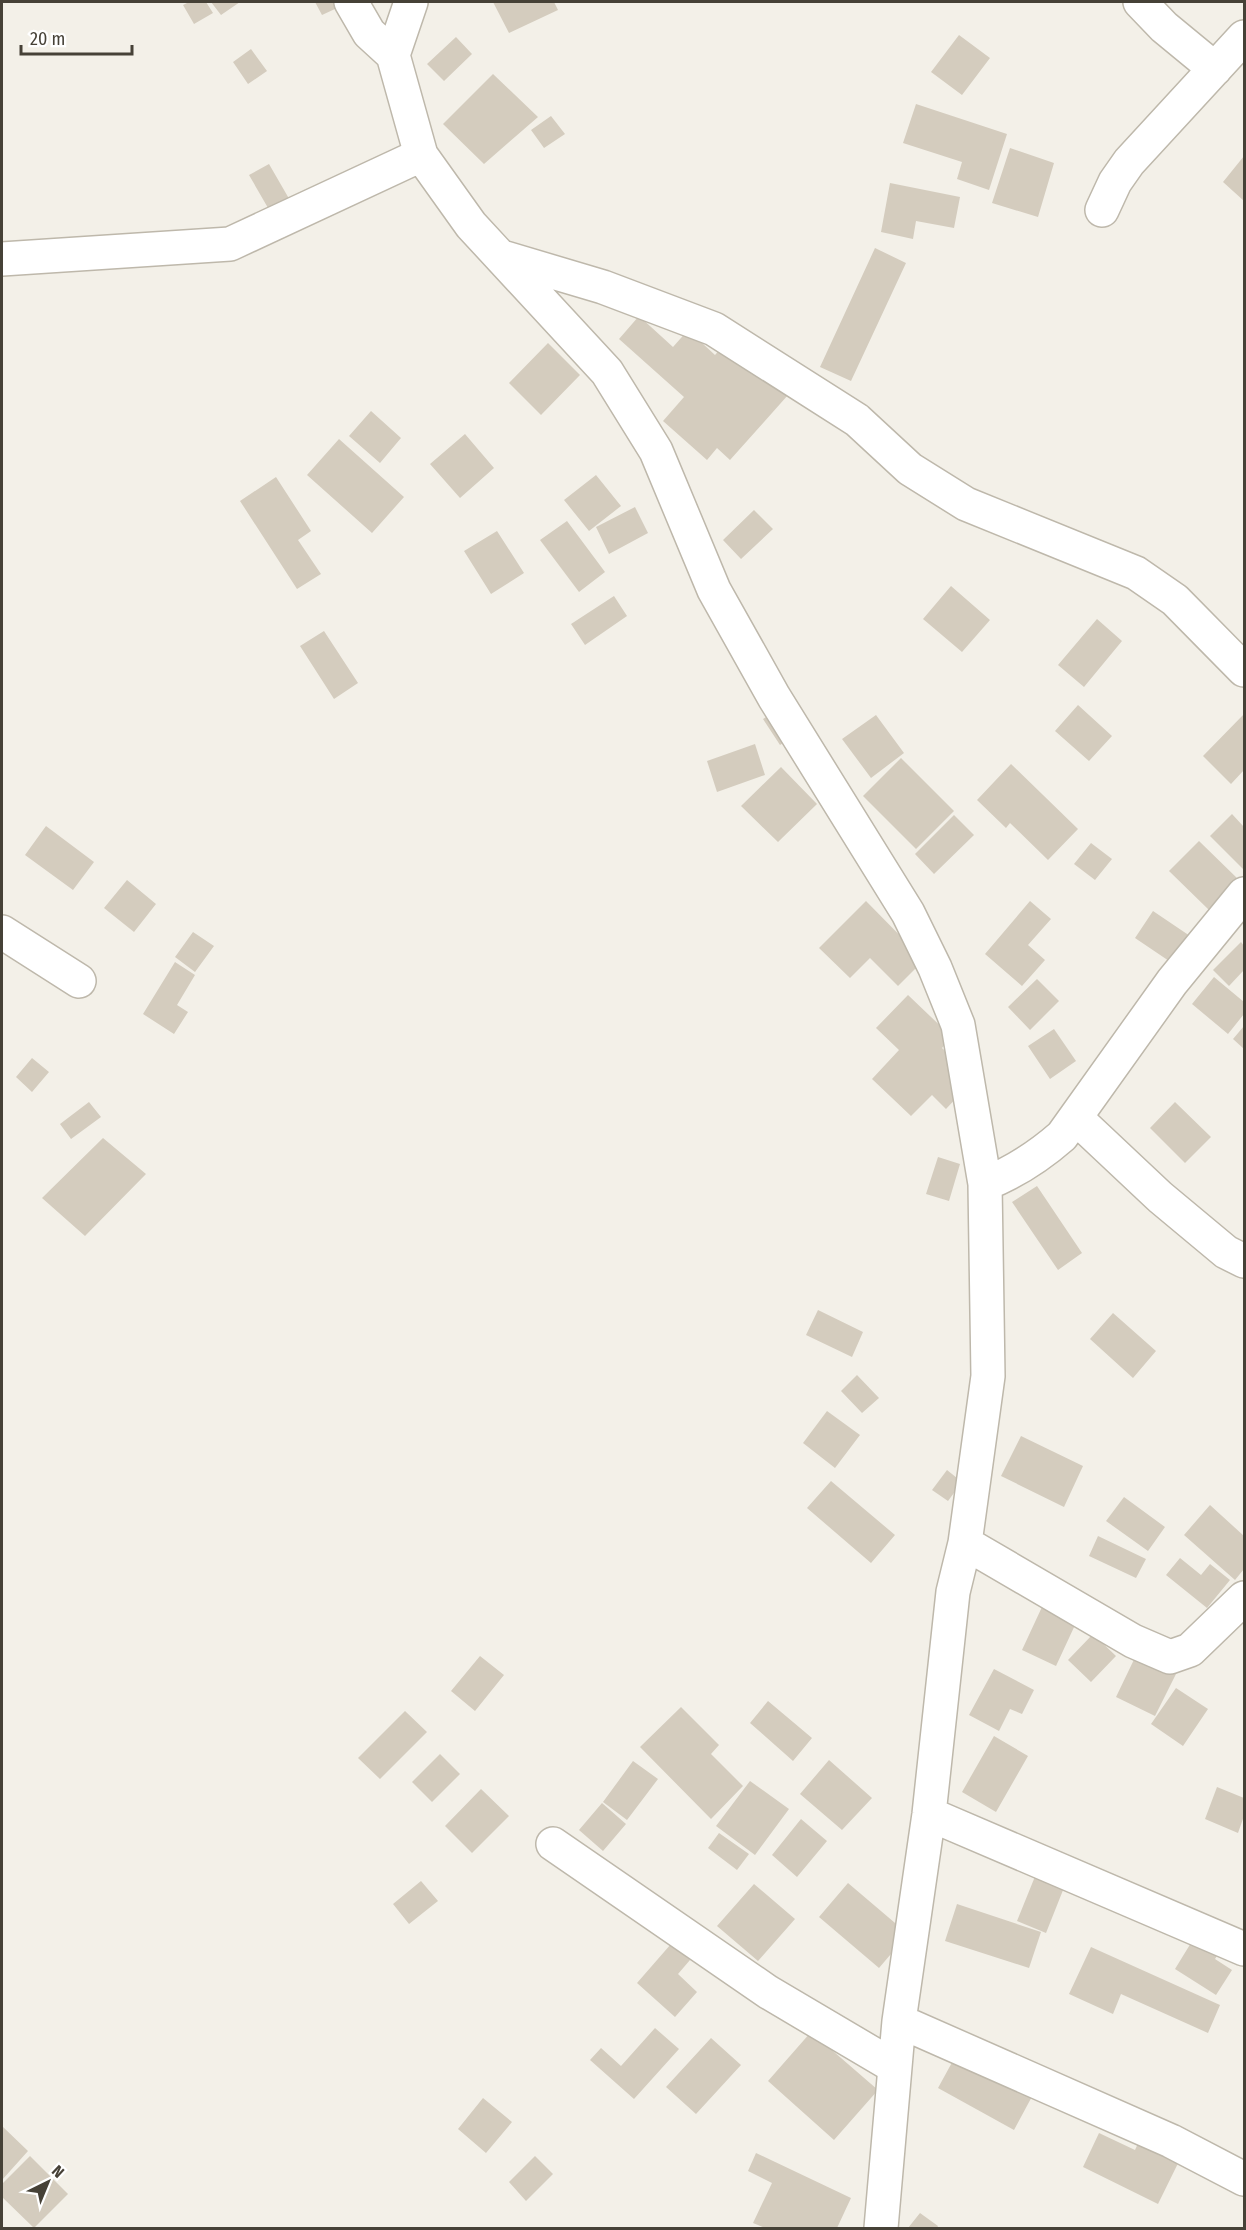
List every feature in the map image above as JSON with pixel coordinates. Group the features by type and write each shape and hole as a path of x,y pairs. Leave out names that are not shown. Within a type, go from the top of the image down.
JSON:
{"street":[{"path":"351,2 369,33 393,55 421,155 471,225 607,372 656,451 714,590 774,697 908,913 935,968 958,1025 985,1184 988,1376 965,1543 952,1592 929,1814 899,2021 881,2229"},
{"path":"393,55 411,2"},
{"path":"1140,2 1164,27 1215,69"},
{"path":"1102,210 1115,182 1129,162 1245,37"},
{"path":"2,259 230,244 421,155"},
{"path":"502,257 603,287 714,329 857,420 910,469 966,504 1136,573 1175,600 1245,670"},
{"path":"985,1184 1010,1174 1040,1156 1076,1118 1173,982 1245,894"},
{"path":"2,932 79,981"},
{"path":"1076,1118 1160,1197 1227,1252 1245,1261"},
{"path":"965,1543 1133,1641 1170,1657 1190,1650 1245,1598"},
{"path":"929,1814 1245,1949"},
{"path":"553,1844 768,1992 895,2067"},
{"path":"899,2021 1171,2141 1245,2180"}],"building":[{"path":"189,2 206,2 213,13 194,24 183,5"},
{"path":"211,2 240,2 221,15"},
{"path":"315,2 350,2 322,15"},
{"path":"493,2 554,2 558,10 509,33"},
{"path":"959,35 990,58 962,95 931,72"},
{"path":"456,37 472,54 444,81 427,64"},
{"path":"251,49 267,71 248,84 233,62"},
{"path":"493,74 538,117 484,164 443,124"},
{"path":"916,104 1007,134 989,190 957,179 962,162 903,143"},
{"path":"551,116 565,134 544,148 531,130"},
{"path":"1010,148 1054,163 1038,217 992,203"},
{"path":"1244,156 1244,201 1223,182"},
{"path":"269,164 295,209 275,220 249,175"},
{"path":"890,183 960,197 954,228 916,221 913,239 881,232"},
{"path":"875,248 906,263 851,381 820,367"},
{"path":"639,316 673,347 688,330 715,355 728,340 788,395 730,460 717,448 707,460 663,421 684,397 619,339"},
{"path":"548,343 580,375 541,415 509,383"},
{"path":"371,411 401,438 380,463 349,436"},
{"path":"465,434 494,468 460,498 430,464"},
{"path":"339,439 404,497 372,533 307,475"},
{"path":"596,475 621,506 589,531 564,500"},
{"path":"276,477 311,531 298,540 321,574 297,589 240,501"},
{"path":"635,507 648,533 609,554 596,527"},
{"path":"754,510 773,529 741,559 723,540"},
{"path":"567,521 605,572 579,592 540,540"},
{"path":"497,531 524,573 491,594 464,551"},
{"path":"951,586 990,620 962,652 923,619"},
{"path":"614,596 627,616 585,645 571,624"},
{"path":"1097,619 1122,641 1084,687 1058,665"},
{"path":"324,631 358,683 334,699 300,646"},
{"path":"1078,705 1112,736 1089,761 1055,731"},
{"path":"784,706 799,733 780,745 763,719"},
{"path":"1244,714 1244,770 1231,784 1203,756"},
{"path":"876,715 904,753 871,778 842,739"},
{"path":"755,744 765,775 717,792 707,761"},
{"path":"901,758 954,811 916,849 863,796"},
{"path":"1011,764 1078,829 1048,860 1010,823 1006,828 977,800"},
{"path":"781,767 817,804 778,842 741,806"},
{"path":"1232,814 1244,827 1244,870 1210,836"},
{"path":"954,815 974,835 934,874 915,854"},
{"path":"46,826 94,862 73,890 25,855"},
{"path":"1199,841 1239,880 1209,910 1169,871"},
{"path":"1091,843 1112,859 1095,880 1074,864"},
{"path":"127,880 156,904 134,932 104,908"},
{"path":"866,901 924,960 898,986 870,958 850,978 819,948"},
{"path":"1030,901 1051,919 1028,945 1045,960 1022,986 985,954"},
{"path":"1153,911 1190,936 1172,963 1135,938"},
{"path":"193,932 214,946 195,972 175,957"},
{"path":"1241,942 1244,946 1244,970 1229,986 1213,970"},
{"path":"175,962 195,975 177,1005 188,1012 174,1034 143,1014"},
{"path":"1214,977 1244,1002 1244,1014 1228,1034 1192,1004"},
{"path":"1037,979 1059,1001 1030,1030 1008,1007"},
{"path":"908,995 952,1037 942,1048 974,1079 946,1109 932,1095 911,1116 872,1079 899,1050 876,1028"},
{"path":"1244,1026 1244,1049 1233,1039"},
{"path":"1054,1029 1076,1061 1050,1079 1028,1046"},
{"path":"32,1058 49,1072 32,1092 16,1077"},
{"path":"89,1102 101,1117 71,1139 60,1124"},
{"path":"1175,1102 1211,1137 1185,1163 1150,1128"},
{"path":"103,1138 146,1174 85,1236 42,1198"},
{"path":"938,1157 960,1164 949,1201 926,1194"},
{"path":"1037,1186 1082,1253 1058,1270 1012,1202"},
{"path":"818,1310 863,1332 852,1357 806,1335"},
{"path":"1113,1313 1156,1351 1133,1378 1090,1339"},
{"path":"857,1375 879,1398 862,1413 841,1391"},
{"path":"827,1411 860,1435 835,1468 803,1443"},
{"path":"1021,1436 1083,1466 1064,1507 1001,1476"},
{"path":"947,1470 962,1482 948,1501 932,1490"},
{"path":"831,1481 895,1535 871,1563 807,1508"},
{"path":"1124,1497 1165,1527 1148,1551 1106,1521"},
{"path":"1210,1505 1244,1536 1244,1569 1235,1580 1184,1535"},
{"path":"1098,1536 1146,1559 1136,1578 1089,1556"},
{"path":"1180,1558 1201,1575 1210,1564 1230,1580 1207,1608 1166,1575"},
{"path":"1048,1594 1082,1610 1056,1666 1022,1650"},
{"path":"1093,1634 1116,1656 1091,1682 1068,1660"},
{"path":"1141,1645 1181,1664 1155,1716 1116,1697"},
{"path":"480,1656 504,1675 475,1711 451,1691"},
{"path":"994,1669 1034,1690 1022,1714 1010,1709 999,1731 969,1715"},
{"path":"1176,1688 1208,1709 1183,1746 1151,1724"},
{"path":"768,1701 812,1738 793,1761 750,1723"},
{"path":"681,1707 719,1745 711,1754 743,1786 711,1819 640,1747"},
{"path":"405,1711 427,1732 380,1779 358,1758"},
{"path":"994,1736 1028,1756 996,1812 962,1792"},
{"path":"440,1754 460,1774 432,1802 412,1782"},
{"path":"829,1760 872,1798 842,1830 800,1794"},
{"path":"633,1761 658,1779 627,1820 603,1802"},
{"path":"750,1781 789,1809 755,1855 716,1826"},
{"path":"1217,1787 1244,1798 1244,1816 1238,1833 1205,1819"},
{"path":"481,1789 509,1816 472,1853 445,1826"},
{"path":"602,1803 626,1824 603,1851 579,1830"},
{"path":"801,1819 827,1841 797,1877 772,1855"},
{"path":"719,1833 749,1854 737,1870 708,1848"},
{"path":"1073,1865 1046,1933 1017,1921 1036,1874"},
{"path":"421,1881 438,1901 409,1924 393,1904"},
{"path":"848,1883 908,1934 879,1968 819,1917"},
{"path":"754,1884 795,1919 758,1961 717,1926"},
{"path":"957,1904 1041,1932 1029,1968 945,1941"},
{"path":"1205,1920 1230,1935 1215,1959 1232,1970 1216,1995 1175,1969"},
{"path":"671,1944 690,1960 678,1974 697,1992 675,2017 637,1983"},
{"path":"1091,1947 1220,2005 1208,2033 1121,1994 1113,2014 1069,1994"},
{"path":"655,2028 679,2049 634,2099 590,2060 601,2048 621,2066"},
{"path":"811,2032 878,2090 834,2140 768,2081"},
{"path":"966,2037 1042,2078 1014,2130 938,2088"},
{"path":"711,2038 741,2065 696,2114 666,2087"},
{"path":"483,2098 512,2122 486,2153 458,2129"},
{"path":"2,2126 28,2151 2,2180"},
{"path":"1146,2126 1187,2145 1158,2204 1083,2167 1099,2133 1135,2150"},
{"path":"756,2153 851,2198 837,2228 765,2228 753,2223 772,2183 748,2171"},
{"path":"30,2156 68,2194 34,2228 2,2197 2,2184"},
{"path":"535,2156 553,2174 526,2201 509,2182"},
{"path":"920,2213 938,2226 937,2228 908,2228"}]}
